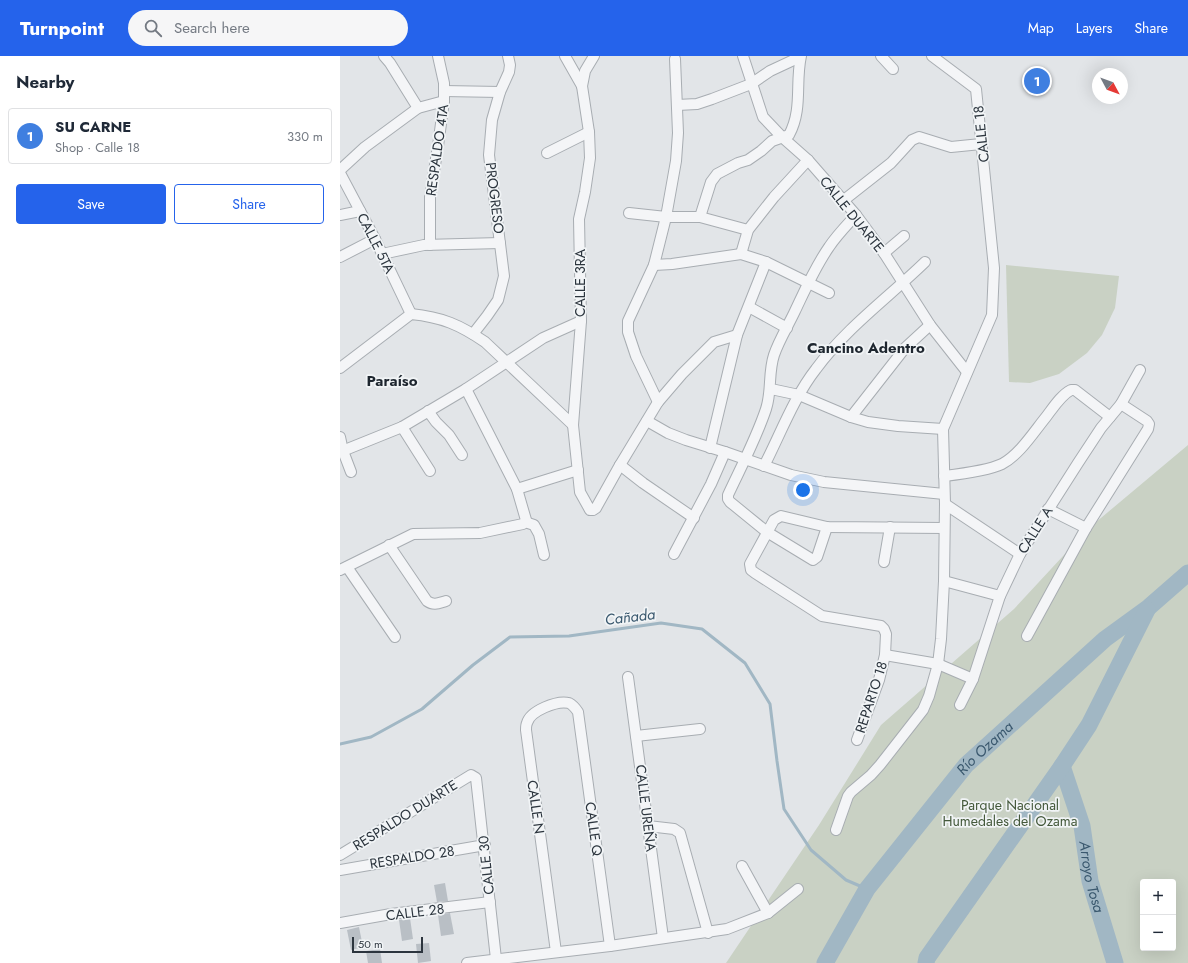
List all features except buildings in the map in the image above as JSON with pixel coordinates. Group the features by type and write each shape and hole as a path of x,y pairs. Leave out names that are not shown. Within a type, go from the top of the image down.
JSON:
{"street":[{"path":"384,56 418,108"},
{"name":"RESPALDO 4TA","path":"430,245 430,197 444,96 444,83 438,56"},
{"name":"PROGRESO","path":"473,334 498,300 504,276 489,155 492,120 500,92 509,72 510,65 508,56"},
{"path":"566,56 582,86"},
{"name":"CALLE 3RA","path":"594,56 585,71 582,86 589,132 590,158 580,219 581,321 573,425 580,492 590,510 596,508 620,466"},
{"name":"CALLE DUARTE","path":"743,56 763,117 782,137 808,160 844,200 884,253 930,325 967,372"},
{"path":"881,56 893,69"},
{"name":"CALLE 18","path":"932,56 976,89 994,268 992,315 943,429"},
{"path":"677,105 696,104 751,84 770,71 800,57 796,116 789,135 772,141 748,160 738,163 717,174 711,182 700,217"},
{"path":"658,402 636,356 628,332 628,321 654,265 666,217 676,161 678,133 675,59"},
{"path":"340,172 365,147 418,108 444,96 500,92"},
{"path":"547,152 589,132"},
{"path":"844,200 891,163 912,140 916,138 919,137 951,147 981,144"},
{"path":"741,254 748,230 774,197 808,160"},
{"name":"CALLE 5TA","path":"340,172 375,239 411,314"},
{"path":"340,215 360,211"},
{"path":"629,213 666,217 700,217 748,230"},
{"path":"828,527 817,557 813,560 767,532 730,502 728,495 766,410 771,389 773,360 787,328 808,283 829,246 842,229 856,215"},
{"path":"884,253 904,236"},
{"path":"340,257 375,239"},
{"path":"382,254 424,245 500,243"},
{"path":"654,265 672,264 741,254 766,262 829,294"},
{"path":"710,448 737,335 766,262"},
{"path":"764,466 799,395 830,350 925,262"},
{"path":"749,307 787,328"},
{"path":"340,368 411,314 432,316 454,324 486,342 506,363 573,425"},
{"path":"342,452 402,427 466,389 543,338 581,321"},
{"path":"851,417 904,348 930,325"},
{"path":"694,518 620,466 658,402 682,374 714,342 737,335"},
{"name":"CALLE A","path":"960,705 973,679 1000,596 1020,554 1078,463 1110,417 1121,404 1140,370"},
{"path":"466,389 517,489 526,520 525,522"},
{"path":"771,389 799,395 851,417 868,422 943,429 945,499 944,581 938,664 929,696 923,710 871,776 848,796 836,830"},
{"path":"944,476 976,471 1001,464 1011,458 1061,398 1071,390 1075,390 1110,417"},
{"path":"1027,636 1086,528 1148,429 1149,424 1147,420 1121,404"},
{"path":"428,411 436,422 449,435 462,455"},
{"path":"647,420 668,433 791,475 824,482 945,499 1020,554"},
{"path":"402,427 430,471"},
{"path":"340,437 342,452 352,472"},
{"path":"674,554 711,484 725,452"},
{"path":"517,489 578,470"},
{"path":"1048,509 1086,528"},
{"path":"767,532 774,520 781,516 828,527 944,528"},
{"path":"396,637 343,568 413,534 480,533 523,524 525,522"},
{"path":"525,522 534,526 539,534 544,555"},
{"path":"884,562 890,527"},
{"name":"REPARTO 18","path":"767,532 750,564 751,570 822,616 881,626 884,629 886,634 885,655 879,680 857,740"},
{"path":"388,546 427,601 431,604 446,601"},
{"path":"944,581 1000,596"},
{"path":"885,655 938,664 973,679"},
{"name":"CALLE UREÑA","path":"628,677 663,938"},
{"name":"CALLE N","path":"556,952 526,730 527,722 530,717 552,704 569,703 578,712"},
{"name":"CALLE Q","path":"578,712 610,946"},
{"path":"636,736 700,729"},
{"name":"CALLE 30","path":"470,775 476,778 485,845 496,959"},
{"name":"RESPALDO DUARTE","path":"340,855 470,775"},
{"path":"648,826 674,829 680,833 708,933"},
{"name":"RESPALDO 28","path":"340,870 485,845"},
{"path":"742,866 768,913"},
{"path":"467,963 610,946 728,929 768,913 798,889"},
{"name":"CALLE 28","path":"340,923 390,914 490,902"}],"green space":[{"path":"1006,265 1119,276 1115,308 1102,335 1087,353 1059,374 1030,383 1009,382"},
{"name":"Parque Nacional Humedales del Ozama","path":"1188,445 1188,963 726,963 819,825 881,725 1014,609 1089,528"}],"waterway":[{"name":"Río Ozama","path":"825,963 867,889 966,765 1105,639 1149,607 1188,573"},
{"path":"926,963 927,958 1062,766 1089,725 1147,610"},
{"name":"Cañada","path":"340,744 371,737 422,709 473,665 510,637 569,636 661,623 702,629 745,663 770,704 784,809 811,850 846,880 867,889"},
{"name":"Arroyo Tosa","path":"1062,766 1082,826 1090,881 1115,963"}],"place":[{"name":"SU CARNE","path":"1037,81"}],"district":[{"name":"Cancino Adentro","path":"866,348"},
{"name":"Paraíso","path":"392,381"}]}
